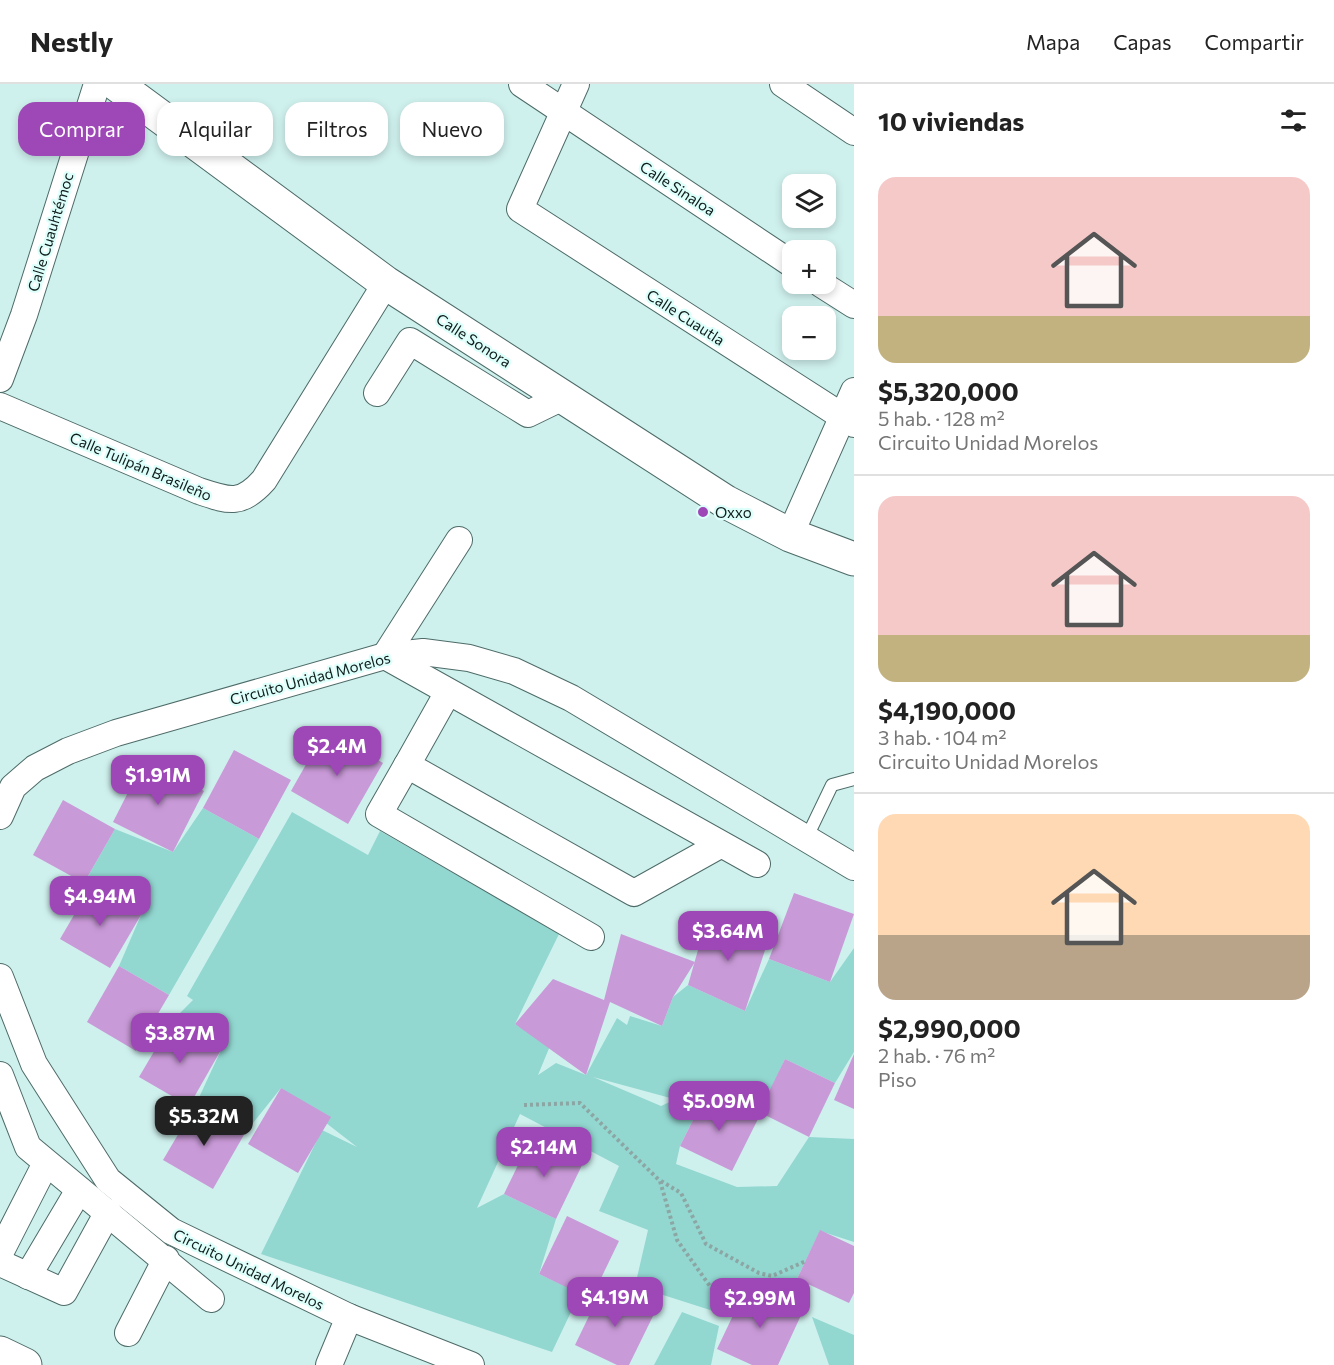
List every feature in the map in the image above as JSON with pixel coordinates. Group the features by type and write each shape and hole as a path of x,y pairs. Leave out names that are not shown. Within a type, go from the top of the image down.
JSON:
{"street":[{"name":"Calle Cuauhtémoc","path":"0,379 24,315 97,84"},
{"name":"Calle Sonora","path":"116,84 386,283 726,502 790,535 854,559"},
{"name":"Calle Sinaloa","path":"522,84 782,257"},
{"path":"563,112 576,84"},
{"path":"783,84 854,132"},
{"name":"Calle Cuautla","path":"563,112 520,209 848,421"},
{"name":"Calle Tulipán Brasileño","path":"0,406 199,491 228,501 249,496 264,480 386,283"},
{"path":"836,294 854,305"},
{"path":"377,393 410,341 528,414 563,397"},
{"path":"790,535 848,421 854,391"},
{"path":"459,540 385,656 757,864"},
{"name":"Circuito Unidad Morelos","path":"0,816 13,787 35,768 68,751 116,733 385,656 423,652 469,658 514,671 572,698 854,867"},
{"path":"448,692 379,814 591,937"},
{"path":"407,765 634,893 720,845"},
{"name":"Circuito Unidad Morelos","path":"0,977 34,1064 108,1180 171,1232 350,1317 471,1365"},
{"path":"0,1075 28,1147 166,1259 211,1299"},
{"path":"0,1253 46,1163"},
{"path":"28,1276 80,1190"},
{"path":"0,1263 64,1292 108,1212"},
{"path":"128,1333 166,1259"},
{"path":"329,1365 350,1317"},
{"path":"0,1353 25,1365"}],"lane":[{"path":"807,837 832,785 854,779"}],"path":[{"path":"524,1105 580,1103 660,1181 681,1192 706,1244 736,1261 759,1273 772,1276 806,1261"},
{"path":"660,1181 677,1240 732,1317"}],"shaded area":[{"path":"203,808 259,839 169,995 119,966 141,915 84,883 115,829 173,852"},
{"path":"292,812 368,855 380,831 559,934 515,1024 550,1046 538,1075 556,1063 586,1075 617,1018 627,1025 630,1016 662,1026 673,997 688,985 745,1011 769,959 830,982 854,948 854,1052 835,1083 785,1059 758,1119 706,1094 680,1146 676,1164 737,1187 777,1186 809,1137 854,1139 854,1242 820,1231 797,1279 803,1311 747,1286 732,1317 635,1286 648,1230 599,1211 619,1166 520,1114 477,1208 504,1194 556,1219 539,1274 580,1293 552,1352 261,1254 322,1130 357,1147 281,1088 245,1133 196,1104 221,1050 172,1021 193,1000 187,996","holes":["593,1077 674,1099 661,1106"]},
{"path":"682,1312 719,1326 711,1365 654,1365"},
{"path":"812,1317 854,1335 854,1365 829,1365"}],"building":[{"path":"326,729 383,763 348,824 291,791"},
{"path":"234,750 291,780 259,839 203,808"},
{"path":"144,761 204,791 173,852 113,822"},
{"path":"63,800 115,829 84,883 33,855"},
{"path":"91,886 141,915 110,968 60,939"},
{"path":"794,893 854,914 830,982 769,959"},
{"path":"708,915 769,938 745,1011 688,985"},
{"path":"621,934 695,962 673,997 662,1026 610,1002 586,1075 515,1024 553,979 604,1000"},
{"path":"119,966 169,995 136,1051 87,1022"},
{"path":"172,1021 221,1050 189,1106 139,1077"},
{"path":"854,1054 854,1109 834,1100"},
{"path":"785,1059 835,1083 809,1137 759,1112"},
{"path":"281,1088 331,1117 298,1173 248,1144"},
{"path":"706,1094 758,1119 732,1171 680,1146"},
{"path":"196,1104 245,1133 213,1189 163,1160"},
{"path":"532,1136 584,1161 556,1219 504,1194"},
{"path":"567,1216 619,1241 591,1299 539,1274"},
{"path":"820,1230 854,1246 854,1293 849,1303 797,1279"},
{"path":"747,1286 803,1311 778,1365 752,1365 717,1349"},
{"path":"603,1287 655,1312 629,1365 617,1365 575,1345"}],"place":[{"name":"Oxxo","path":"703,512"}]}
